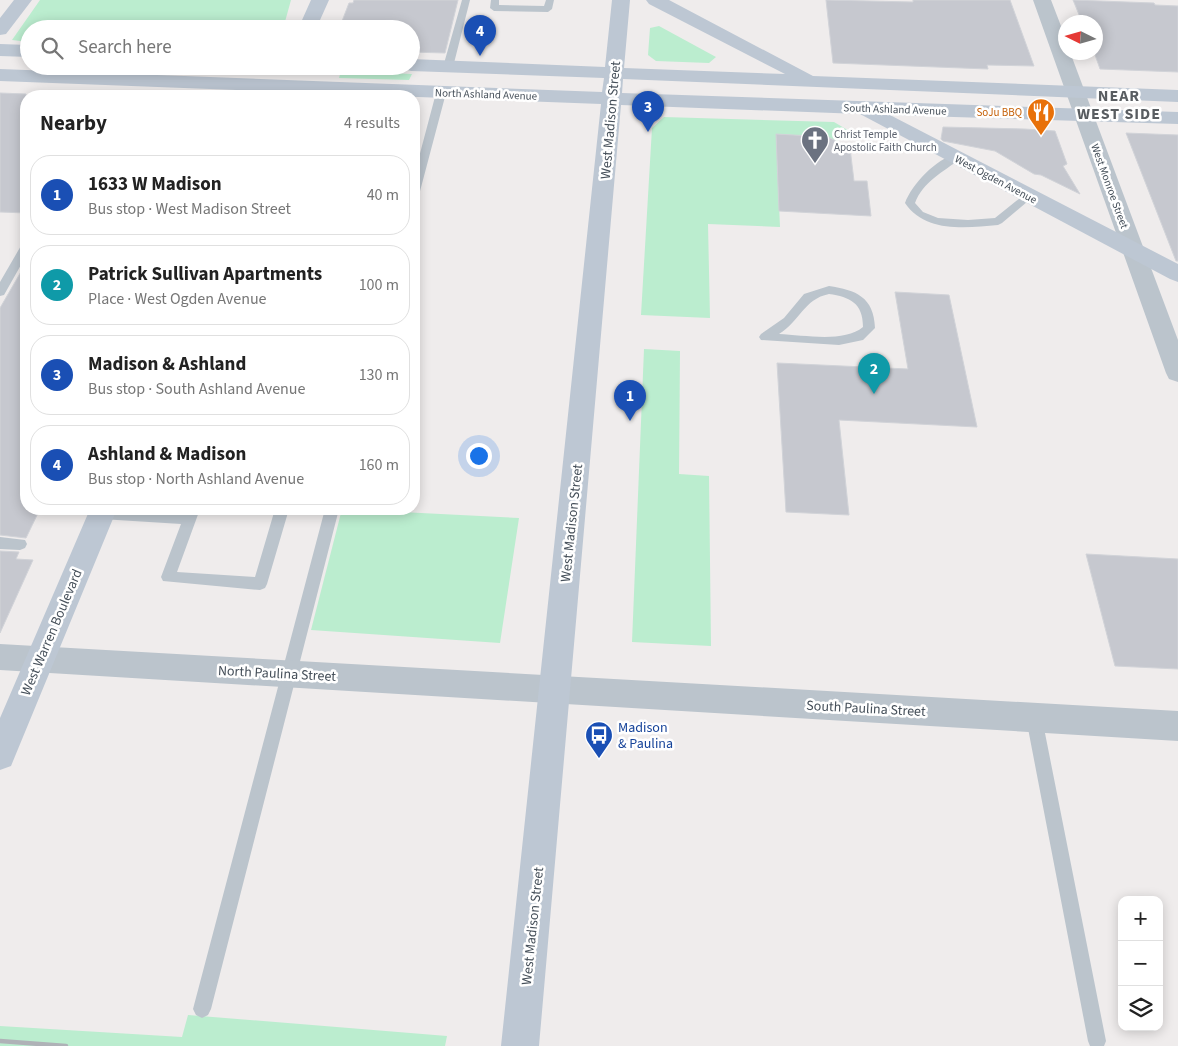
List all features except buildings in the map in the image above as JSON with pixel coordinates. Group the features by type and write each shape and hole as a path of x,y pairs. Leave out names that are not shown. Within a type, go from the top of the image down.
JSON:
{"main road":[{"path":"0,30 24,0"},
{"name":"West Madison Street","path":"520,1046 621,0"},
{"name":"West Ogden Avenue","path":"655,0 815,82 1178,274"},
{"path":"311,20 319,2"},
{"path":"0,50 20,51"},
{"name":"North Ashland Avenue","path":"420,65 614,72"},
{"name":"South Ashland Avenue","path":"614,72 1178,96"},
{"path":"279,90 286,75"},
{"name":"North Ashland Avenue","path":"0,76 260,90"},
{"name":"North Ashland Avenue","path":"420,93 612,98"},
{"name":"South Ashland Avenue","path":"612,98 1178,118"},
{"name":"West Warren Boulevard","path":"0,755 100,515"}],"street":[{"name":"West Monroe Street","path":"1042,0 1178,373"},
{"name":"North Paulina Street","path":"0,657 554,690"},
{"name":"South Paulina Street","path":"554,690 1178,726"}],"lane":[{"path":"448,66 466,0"},
{"path":"495,0 494,8 548,9 550,0"},
{"path":"420,172 440,93"},
{"path":"956,157 925,179 912,195 910,203 919,214 936,221 968,224 998,221 1029,196"},
{"path":"0,292 20,257"},
{"path":"836,291 855,297 865,306 870,317 869,328 859,337 839,342 765,337 785,324 795,314 806,297 816,292 836,291"},
{"path":"191,515 168,577 260,584 280,515"},
{"path":"202,1009 330,515"},
{"path":"0,543 20,544"},
{"path":"1034,718 1097,1041"}],"green space":[{"path":"40,0 291,0 285,20 26,20"},
{"path":"659,26 716,57 709,63 656,61 648,55 650,28"},
{"path":"20,29 20,41 12,40"},
{"path":"340,75 412,75 409,80 339,78"},
{"path":"664,117 834,122 851,132 837,141 828,137 776,134 780,227 708,224 710,318 641,315 652,128"},
{"path":"644,349 680,351 679,474 709,476 711,646 632,642"},
{"path":"420,513 519,518 500,643 311,630 340,515 420,515"},
{"path":"188,1015 447,1036 445,1046 0,1046 0,1026 182,1037"}],"railway":[{"path":"0,1041 66,1046"}],"place":[{"name":"Ashland & Madison","path":"480,56"},
{"name":"Madison & Ashland","path":"648,132"},
{"name":"SoJu BBQ","path":"1041,136"},
{"name":"Christ Temple Apostolic Faith Church","path":"815,164"},
{"name":"Patrick Sullivan Apartments","path":"874,394"},
{"name":"1633 W Madison","path":"630,421"},
{"name":"Madison & Paulina","path":"599,759"}],"district":[{"name":"NEAR WEST SIDE","path":"1119,104"}]}
